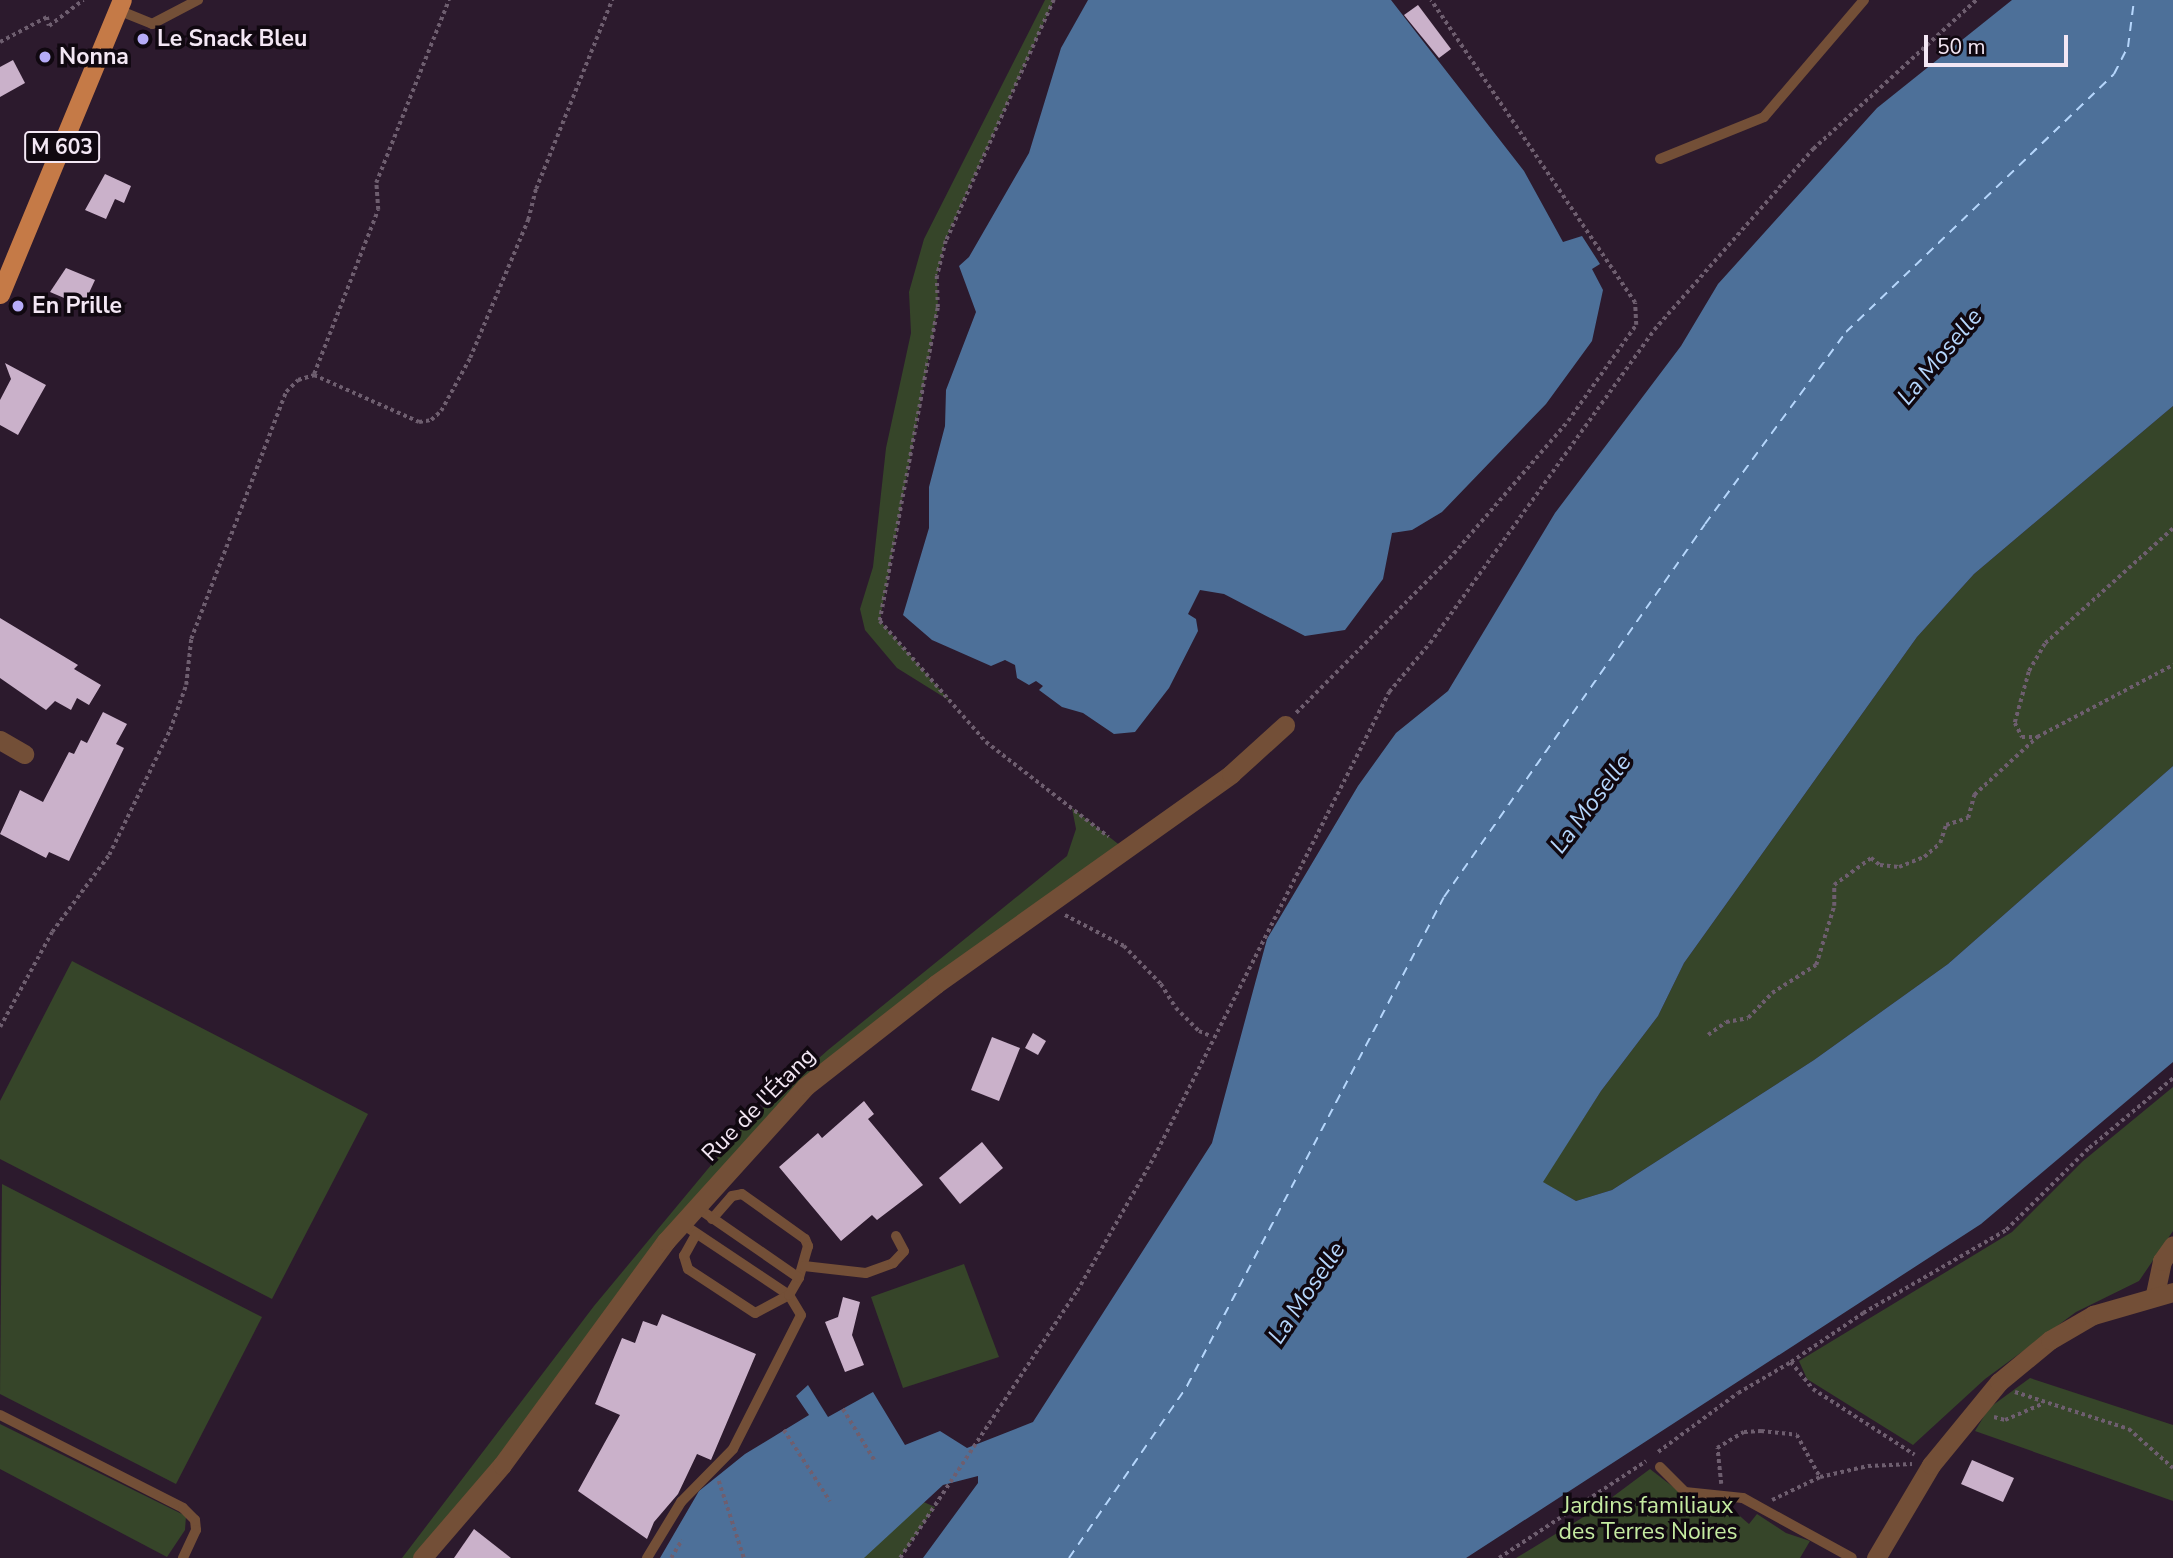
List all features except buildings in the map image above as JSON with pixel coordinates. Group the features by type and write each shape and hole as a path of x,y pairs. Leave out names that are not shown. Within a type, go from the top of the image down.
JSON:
{"main road":[{"name":"M 603","path":"0,294 120,5"}],"street":[{"name":"Rue de l'Étang","path":"422,1558 502,1465 688,1228 695,1206 806,1086 936,984 1231,774 1285,725"},
{"path":"0,740 24,754"},
{"path":"1876,1558 1931,1465 1999,1382 2050,1340 2093,1315 2164,1293 2162,1261 2173,1245"}],"lane":[{"path":"120,5 152,24 198,0"},
{"path":"1660,159 1764,117 1864,0"},
{"path":"647,1558 681,1503 733,1449 801,1315 789,1295 688,1228 684,1256 688,1269 755,1313 789,1295 804,1266 808,1246 805,1239 742,1194 733,1196 712,1219"},
{"path":"695,1206 799,1278"},
{"path":"804,1266 866,1273 893,1263 905,1251 896,1236"},
{"path":"0,1415 183,1508 195,1520 195,1531 183,1558"},
{"path":"1660,1467 1685,1492 1743,1497 1852,1558"}],"path":[{"path":"0,42 47,18 49,26 83,0"},
{"path":"314,375 378,210 376,183 449,0"},
{"path":"0,1027 52,932 89,885 134,808 170,730 186,685 191,639 262,445 286,392 298,380 314,375 419,422 431,420 441,411 470,358 528,220 536,189 612,0"},
{"path":"1054,0 946,241 937,276 938,308 880,621 986,742 1126,850"},
{"path":"1285,725 1449,559 1568,421 1636,325 1636,303 1431,0"},
{"path":"901,1558 1077,1291 1147,1168 1211,1036 1389,692 1430,643 1654,330 1813,149 1976,0"},
{"path":"2037,737 2022,737 2015,713 2045,644 2173,528"},
{"path":"1708,1035 1726,1022 1748,1018 1772,993 1816,965 1834,906 1834,886 1871,858 1899,867 1924,857 1940,843 1946,825 1968,817 1974,795 2037,737 2173,664"},
{"path":"1045,907 1124,946 1161,984 1176,1008 1199,1031 1211,1036"},
{"path":"1499,1558 1596,1498 1738,1393 1791,1362 1863,1313 2006,1230 2089,1148 2173,1079"},
{"path":"1791,1362 1812,1389 1931,1465"},
{"path":"1999,1382 2043,1403 2129,1429 2173,1468"},
{"path":"1977,1407 2005,1420 2043,1403"},
{"path":"843,1409 875,1461"},
{"path":"784,1430 830,1501"},
{"path":"1722,1496 1717,1448 1744,1432 1797,1435 1819,1477"},
{"path":"1760,1508 1819,1477 1868,1466 1931,1465"},
{"path":"718,1476 744,1558"},
{"path":"671,1558 682,1540"}],"green space":[{"path":"1045,0 1054,0 945,241 937,276 938,308 880,621 950,701 897,668 865,630 860,609 873,567 886,448 911,333 909,292 924,239"},
{"path":"2173,406 2173,766 1948,964 1814,1060 1612,1190 1576,1201 1542,1182 1601,1091 1658,1016 1684,963 1917,637 1974,574"},
{"path":"1072,808 1126,850 806,1086 695,1206 422,1558 402,1558 594,1306 746,1123 828,1050 1067,856 1076,829"},
{"path":"72,961 368,1114 272,1299 0,1159 0,1101"},
{"path":"2173,1087 2173,1231 2139,1281 2076,1312 1985,1379 1913,1445 1807,1379 1799,1361 2012,1232 2083,1161"},
{"path":"2,1184 262,1317 176,1484 0,1394"},
{"path":"964,1264 999,1357 903,1388 871,1297"},
{"path":"2030,1378 2173,1425 2173,1501 1975,1431 1989,1408"},
{"path":"0,1424 186,1516 185,1530 167,1557 0,1469"},
{"name":"Jardins familiaux des Terres Noires","path":"1650,1469 1690,1500 1726,1504 1749,1524 1757,1514 1786,1533 1810,1541 1800,1558 1516,1558 1595,1510"},
{"path":"919,1500 935,1507 900,1558 836,1558"}],"water":[{"path":"1088,0 1391,0 1524,171 1563,242 1582,236 1600,264 1592,269 1603,290 1592,341 1546,404 1442,512 1412,530 1392,533 1383,579 1345,630 1305,636 1224,594 1200,590 1188,614 1196,619 1198,631 1169,688 1135,732 1114,734 1083,713 1062,707 1039,690 1043,686 1036,681 1029,685 1017,678 1015,665 1005,660 991,666 932,640 903,615 929,528 929,487 945,426 946,390 976,312 959,266 969,257 1029,153 1061,48"},
{"name":"La Moselle","path":"2012,0 2173,0 2173,406 1974,574 1917,637 1684,963 1658,1016 1601,1091 1543,1182 1576,1201 1612,1190 1814,1060 1948,964 2173,766 2173,1062 1981,1224 1466,1558 923,1558 978,1483 978,1476 943,1485 864,1558 660,1558 699,1491 745,1454 809,1415 796,1396 808,1385 828,1417 873,1392 905,1445 940,1431 967,1448 1033,1422 1212,1143 1267,939 1358,786 1396,733 1448,691 1555,513 1681,346 1718,284 1877,108"}],"ferry route":[{"path":"1069,1558 1187,1386 1444,897 1705,524 1846,332 2114,74 2128,47 2134,0"}],"place":[{"name":"Le Snack Bleu","path":"143,39"},
{"name":"Nonna","path":"45,57"},
{"name":"En Prille","path":"18,306"}]}
